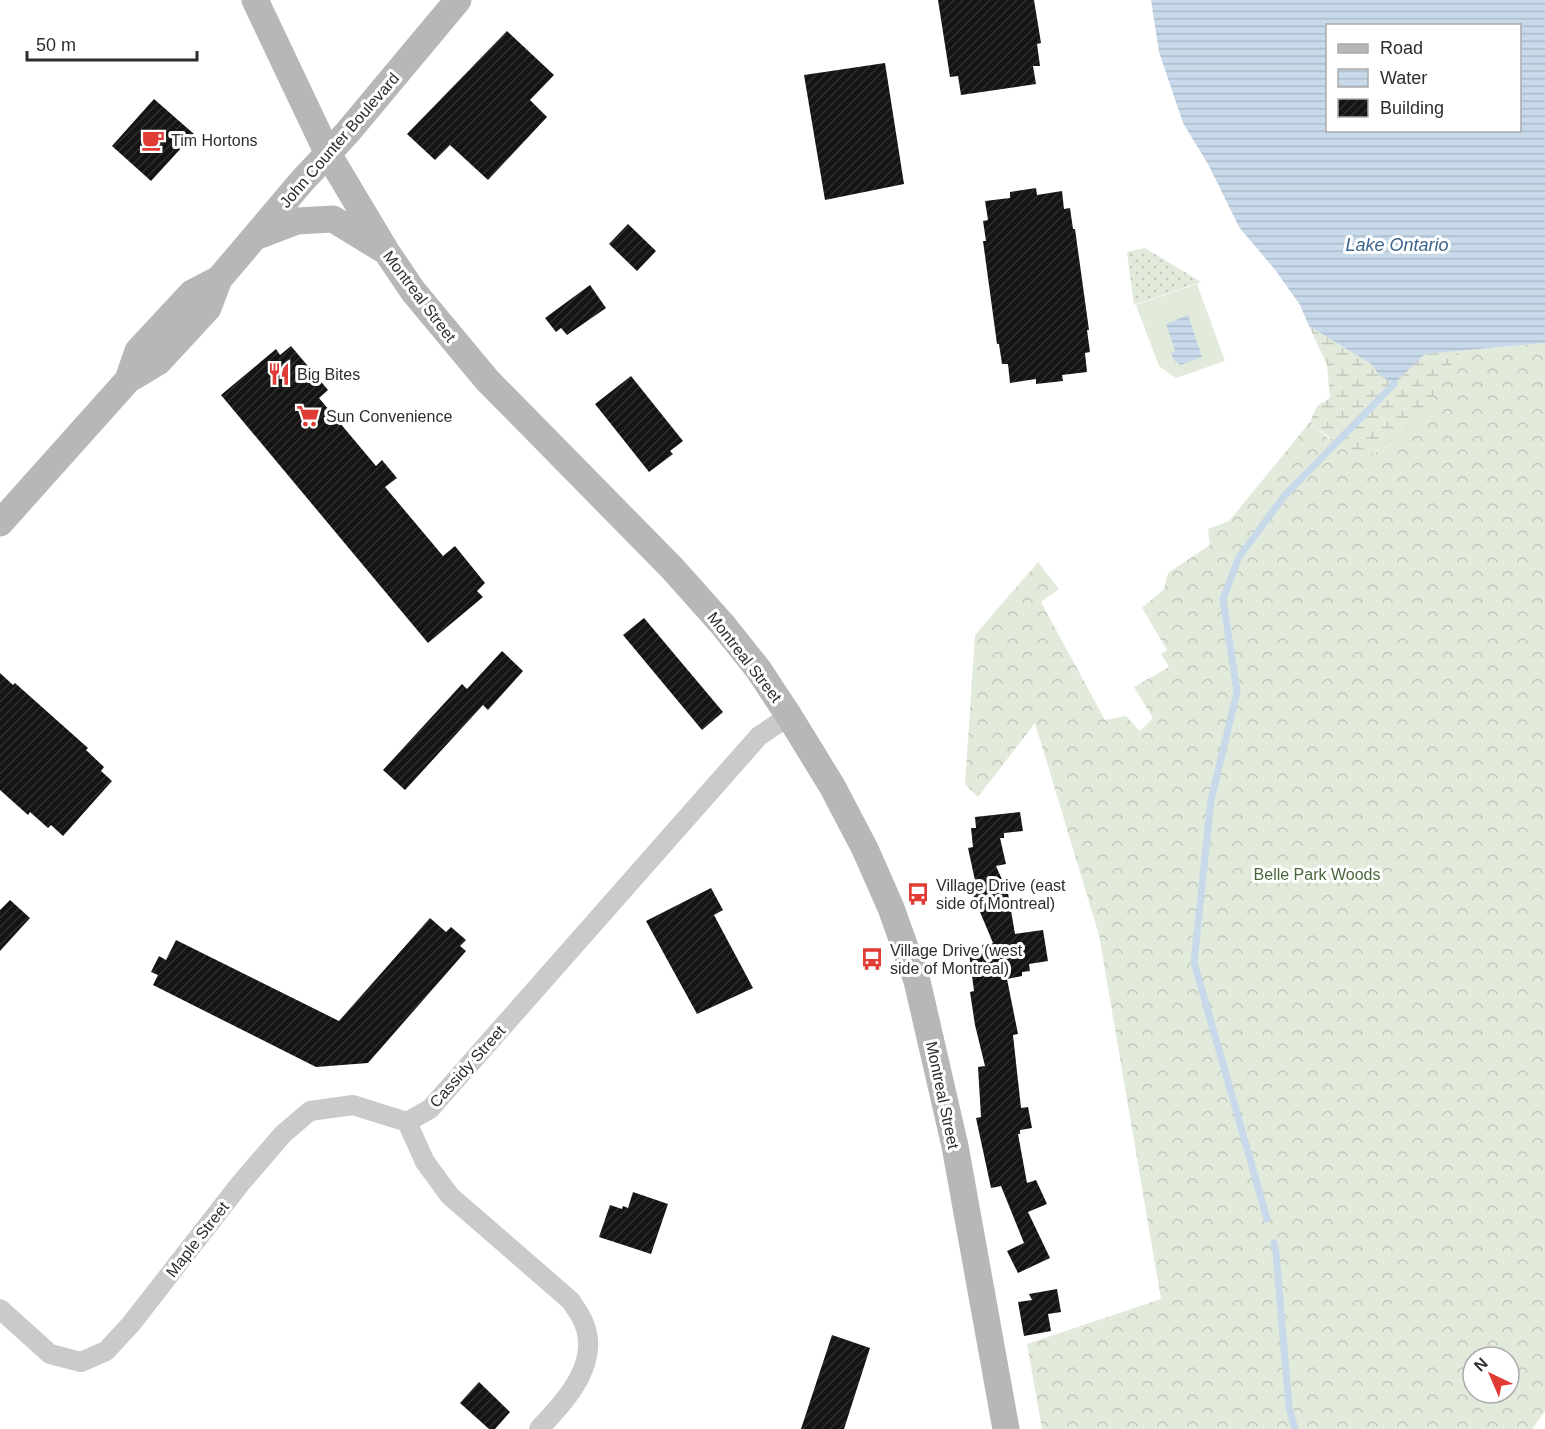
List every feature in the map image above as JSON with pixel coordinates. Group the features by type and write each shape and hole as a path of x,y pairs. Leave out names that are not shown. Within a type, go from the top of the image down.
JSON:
{"main road":[{"name":"Montreal Street","path":"255,0 328,154 386,251 413,291 487,380 642,538 722,624 758,669 832,786 865,849 891,908 917,981 955,1146 1006,1429"},
{"name":"John Counter Boulevard","path":"0,523 128,380 138,351 192,293 219,279 458,0"},
{"path":"255,238 297,221 333,219 386,251"}],"street":[{"name":"Cassidy Street","path":"407,1122 430,1109 759,736 789,716"},
{"name":"Maple Street","path":"0,1309 50,1354 81,1362 106,1351 131,1324 240,1184 283,1134 310,1111 353,1105 407,1122"},
{"path":"407,1122 425,1162 450,1196 571,1301 584,1323 588,1344 584,1372 565,1401 539,1429"}],"green space":[{"path":"1145,248 1201,282 1134,305 1127,252"},
{"path":"1197,284 1225,361 1176,378 1159,366 1136,305"},
{"path":"1309,326 1371,364 1379,375 1424,354 1460,351 1422,414 1372,456 1339,443 1310,422 1317,406 1330,398 1327,365"},
{"name":"Belle Park Woods","path":"1545,343 1545,1411 1532,1429 1042,1429 1027,1344 1161,1299 1099,935 1035,723 978,797 965,784 975,635 1038,562 1059,589 1041,602 1105,720 1126,716 1140,731 1153,718 1134,687 1169,667 1161,654 1167,650 1142,608 1164,589 1168,573 1210,545 1208,529 1229,521 1310,422 1329,439 1424,354"}],"water":[{"name":"Lake Ontario","path":"1151,0 1545,0 1545,343 1425,354 1394,384 1379,375 1371,364 1309,326 1300,305 1276,271 1239,227 1208,164 1183,123 1159,52"},
{"path":"1188,315 1202,357 1180,365 1176,363 1171,354 1175,351 1166,324"}],"building":[{"path":"938,0 1034,0 1041,43 1037,44 1040,66 1033,66 1036,84 961,95 958,76 950,77"},
{"path":"507,31 554,75 530,100 547,117 488,180 450,145 435,160 407,134"},
{"path":"885,63 904,184 825,200 804,75"},
{"name":"Tim Hortons","path":"154,99 194,134 151,181 112,146"},
{"path":"1036,188 1037,195 1062,191 1064,209 1070,208 1073,229 1075,229 1090,352 1085,353 1087,372 1062,375 1063,381 1036,384 1036,379 1010,383 1008,364 1002,364 999,344 997,344 983,241 986,241 983,221 988,220 985,201 1010,198 1010,192"},
{"path":"628,224 656,251 637,271 609,244"},
{"path":"590,285 606,308 567,335 561,328 556,332 545,318"},
{"path":"291,346 328,390 319,398 376,466 382,460 397,478 385,487 443,556 455,546 485,583 477,591 483,597 428,643 221,395 276,349 280,355"},
{"path":"631,376 683,441 670,451 673,454 649,472 595,404"},
{"path":"644,618 723,712 702,730 623,635"},
{"path":"502,651 523,671 488,710 483,705 405,790 383,770 462,684 467,689"},
{"path":"0,673 13,685 15,683 88,748 86,750 104,767 101,771 112,781 63,836 51,825 48,828 30,812 28,815 0,790"},
{"path":"1020,812 1023,831 1004,833 1004,838 1000,838 1006,864 996,866 1008,893 1015,934 1043,930 1048,961 1029,964 1030,971 1022,972 1022,976 1007,979 1018,1034 1013,1035 1021,1108 1028,1107 1032,1128 1020,1130 1018,1134 1027,1183 1036,1180 1047,1204 1028,1212 1050,1258 1018,1273 1007,1251 1024,1243 1001,1186 991,1188 976,1118 981,1117 978,1067 985,1066 970,992 974,991 969,953 983,951 982,945 993,943 970,888 976,885 968,848 973,847 971,828 976,828 975,817"},
{"path":"711,888 723,910 714,915 753,988 697,1014 646,921"},
{"path":"10,900 30,918 0,951 0,910"},
{"path":"430,918 446,932 451,927 466,940 460,946 466,951 368,1063 316,1067 153,985 158,975 151,972 159,956 166,960 176,940 339,1021"},
{"path":"633,1192 668,1204 651,1254 599,1237 610,1205 622,1209 623,1206 628,1208"},
{"path":"1057,1289 1061,1312 1048,1314 1051,1331 1024,1336 1018,1302 1032,1300 1029,1294"},
{"path":"832,1335 870,1348 844,1429 801,1429"},
{"path":"479,1382 510,1412 495,1429 489,1429 460,1403"}],"waterway":[{"path":"1267,1219 1194,962 1211,800 1237,692 1223,599 1239,557 1285,495 1394,384"},
{"path":"1274,1243 1289,1407 1295,1429"}],"place":[{"name":"Tim Hortons","path":"153,140"},
{"name":"Big Bites","path":"279,374"},
{"name":"Sun Convenience","path":"308,416"},
{"name":"Village Drive (east side of Montreal)","path":"918,894"},
{"name":"Village Drive (west side of Montreal)","path":"872,959"}]}
